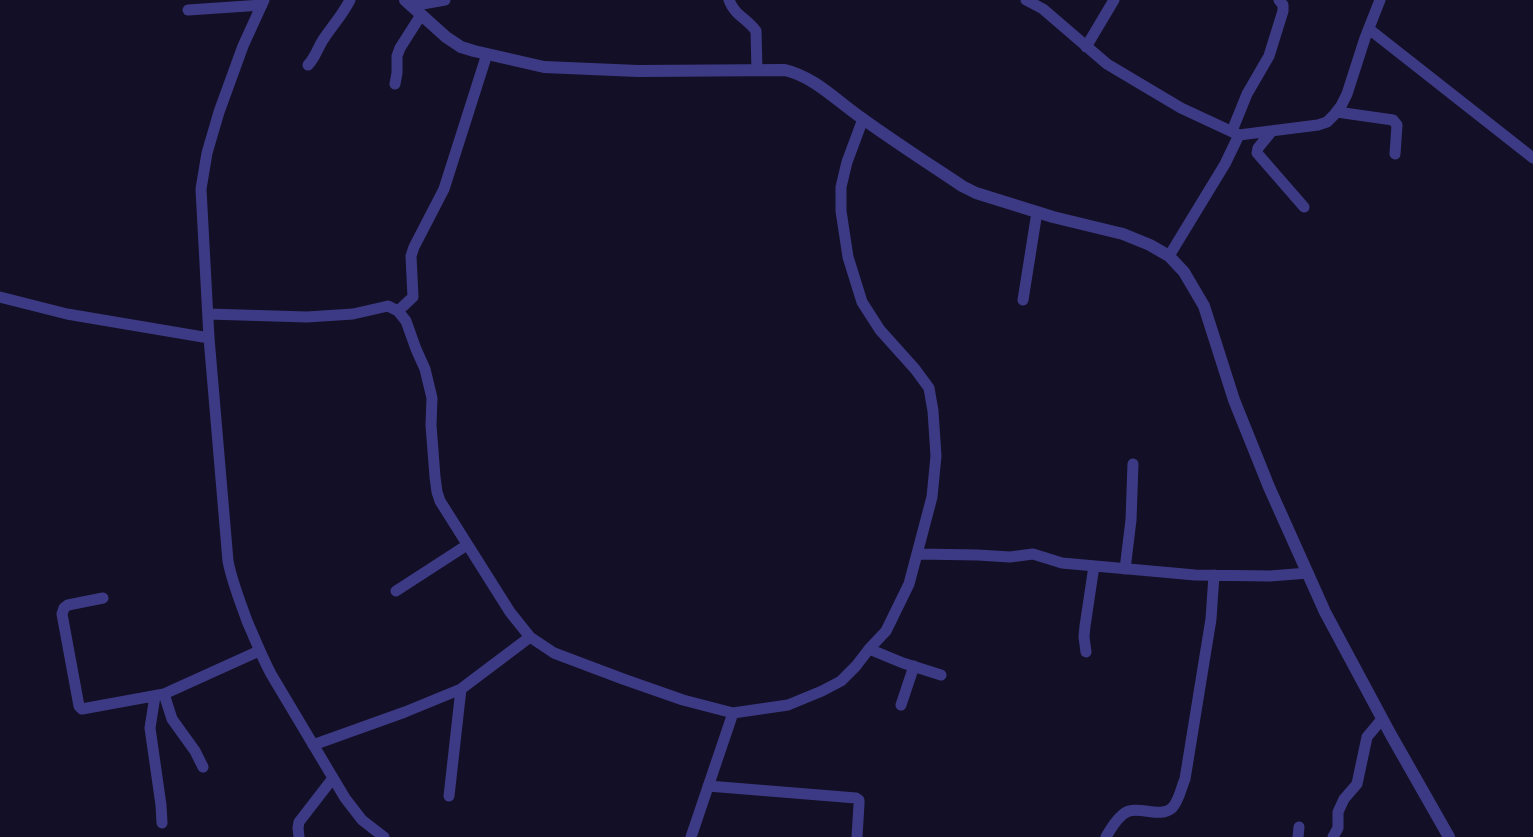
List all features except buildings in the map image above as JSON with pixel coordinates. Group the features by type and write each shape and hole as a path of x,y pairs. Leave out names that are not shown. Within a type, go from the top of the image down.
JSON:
{"street":[{"path":"308,65 314,59 325,36 336,24 350,0"},
{"path":"408,3 445,0"},
{"path":"729,0 737,14 756,31 757,70"},
{"path":"1026,0 1043,9 1106,64 1173,103 1236,133 1272,131 1318,125 1326,122 1338,112 1347,94 1368,29 1380,0"},
{"path":"1086,47 1114,0"},
{"path":"1169,256 1225,164 1247,94 1269,56 1284,11 1283,5 1279,0"},
{"path":"188,10 263,3"},
{"path":"263,3 243,46 219,112 207,153 201,189 209,338 228,561 237,594 259,651 271,674 345,798 362,820 384,837"},
{"path":"408,3 446,37 461,47 544,67 638,71 785,70 797,73 962,186 976,193 1054,218 1123,234 1150,245 1169,256 1184,272 1204,306 1234,400 1269,486 1325,612 1382,719 1449,837"},
{"path":"395,84 397,56 400,48 421,15"},
{"path":"1368,29 1533,158"},
{"path":"398,310 413,297 411,256 446,183 486,54"},
{"path":"1338,112 1396,122 1395,154"},
{"path":"208,314 307,318 353,314 388,306 398,310 406,321 425,369 432,398 431,425 437,492 440,501 510,612 530,637 554,653 682,700 733,713 788,705 841,681 886,631 909,584 932,498 936,456 933,411 929,388 915,369 880,330 862,302 848,256 841,211 841,187 847,162 863,119"},
{"path":"1272,131 1258,148 1257,153 1304,207"},
{"path":"1023,300 1038,212"},
{"path":"0,297 67,314 209,338"},
{"path":"1125,569 1132,520 1133,464"},
{"path":"396,591 467,545"},
{"path":"918,554 1010,557 1032,554 1062,563 1195,575 1270,576 1308,573"},
{"path":"1086,652 1085,626 1094,566"},
{"path":"1111,834 1124,814 1131,810 1164,812 1172,809 1177,801 1185,779 1212,619 1214,575"},
{"path":"103,598 68,605 64,608 62,614 79,706 82,709 160,695 259,651"},
{"path":"313,745 405,712 461,689 530,637"},
{"path":"869,649 941,676"},
{"path":"901,705 914,666"},
{"path":"449,796 461,689"},
{"path":"160,695 172,719 195,751 202,767"},
{"path":"160,695 150,728 162,805 162,823"},
{"path":"691,837 733,713"},
{"path":"1333,837 1338,828 1338,812 1344,799 1358,784 1367,737 1382,719"},
{"path":"299,837 298,828 300,822 333,778"},
{"path":"708,786 856,798 860,804 857,837"}]}
